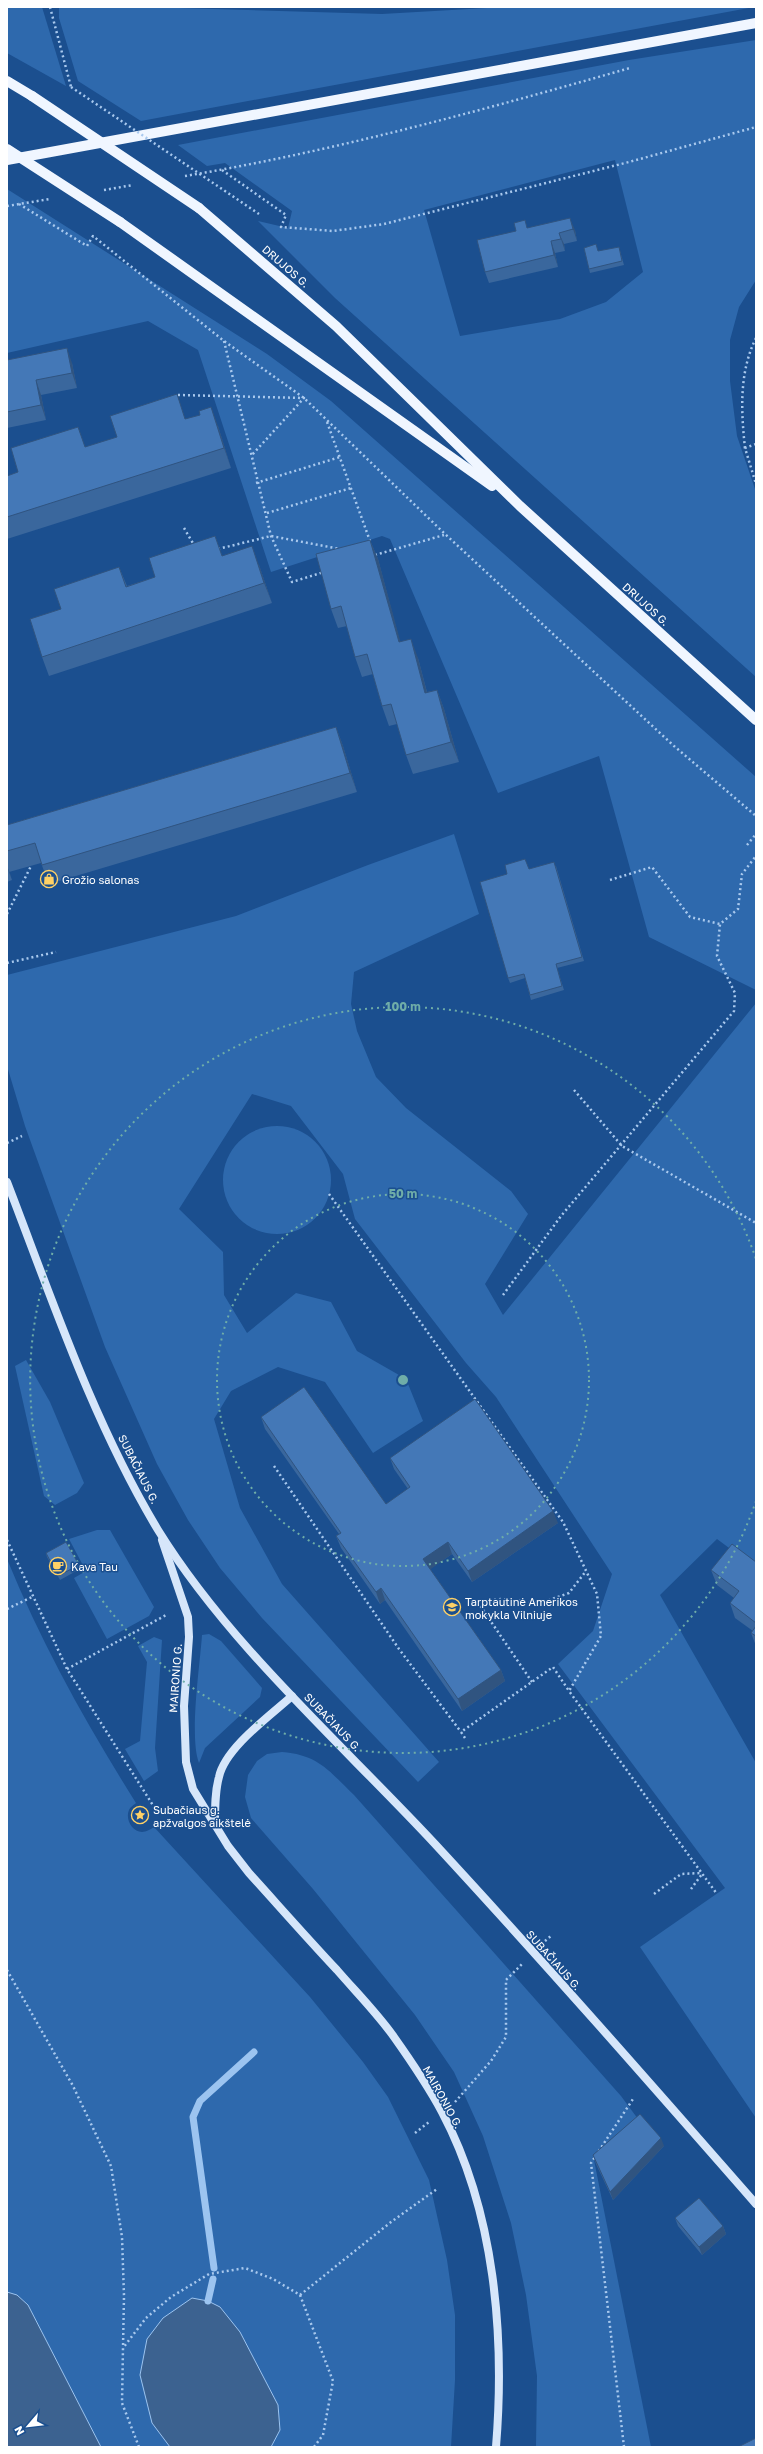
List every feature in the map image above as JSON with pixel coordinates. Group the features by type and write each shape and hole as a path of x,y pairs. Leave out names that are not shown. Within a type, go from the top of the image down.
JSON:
{"main road":[{"path":"7,160 756,23"},
{"name":"DRUJOS G.","path":"7,81 32,96 199,208 336,326 520,506 756,720"},
{"name":"DRUJOS G.","path":"7,149 120,222 520,506"},
{"name":"SUBAČIAUS G.","path":"7,1182 99,1413 135,1488 159,1531 208,1600 292,1696 449,1860 756,2204"},
{"name":"MAIRONIO G.","path":"159,1531 188,1617 189,1637 184,1718 186,1762 193,1789 228,1846 249,1873 393,2036 442,2112 460,2152 475,2197 487,2247 499,2353 496,2447"},
{"path":"215,1823 219,1775 227,1759 244,1739 292,1696"}],"path":[{"path":"50,7 71,87 259,214"},
{"path":"183,176 222,170 296,155 531,96 630,68"},
{"path":"222,170 286,215 281,227 333,231 384,224 628,162 756,127"},
{"path":"97,191 136,184"},
{"path":"7,206 58,197"},
{"path":"19,204 87,246 93,236 224,341 304,398 326,421 445,534 674,746 756,816"},
{"path":"756,338 743,378 742,420 745,448 756,484"},
{"path":"224,341 256,483 267,513 271,536 292,582 326,571"},
{"path":"178,395 304,398"},
{"path":"250,457 304,398"},
{"path":"326,421 376,555"},
{"path":"745,448 756,444"},
{"path":"256,483 340,457"},
{"path":"267,513 351,488"},
{"path":"184,528 195,547"},
{"path":"368,556 376,555 445,534"},
{"path":"213,550 271,536 346,550"},
{"path":"747,845 756,834"},
{"path":"503,1295 561,1216 622,1146 734,1011 735,993 717,956 720,924 738,910 742,874 756,856"},
{"path":"7,914 31,866"},
{"path":"610,880 652,867 690,917 720,924"},
{"path":"7,963 56,952"},
{"path":"574,1090 622,1146 756,1223"},
{"path":"7,1143 22,1136"},
{"path":"329,1194 563,1522 597,1594 601,1636 569,1691"},
{"path":"274,1466 399,1649 465,1738"},
{"path":"7,1540 32,1597 67,1669 154,1807"},
{"path":"532,1682 476,1601 502,1599 541,1603 568,1593 586,1571"},
{"path":"7,1608 32,1597"},
{"path":"67,1669 168,1614"},
{"path":"461,1732 553,1667 717,1894"},
{"path":"691,1889 702,1873"},
{"path":"654,1894 681,1874 702,1873"},
{"path":"7,1970 73,2086 111,2166 122,2237 124,2296 122,2403 139,2447"},
{"path":"414,2133 461,2097 506,2037 506,1980"},
{"path":"624,2447 591,2163 633,2099"},
{"path":"300,2295 390,2222 437,2189"},
{"path":"123,2348 146,2318 171,2297 210,2274 245,2268 272,2279 300,2295 333,2381 322,2435 314,2447"}],"shaded area":[{"path":"7,7 42,7 66,86 7,53"},
{"path":"59,7 145,7 382,14 504,7 754,7 141,121 78,81 59,18"},
{"path":"756,40 756,280 739,307 730,340 730,381 737,436 756,492 756,677 335,298 258,221 288,228 292,211 225,163 207,166 178,145 629,60","holes":["615,160 643,272 606,302 560,319 460,336 424,210"]},
{"path":"7,189 267,354 331,401 756,777 756,990 649,937 599,756 498,793 390,539 382,536 271,572 198,350 148,321 7,353"},
{"path":"454,834 479,914 354,972 351,1004 357,1031 376,1077 406,1108 511,1191 528,1214 485,1284 503,1315 756,1003 756,1568 717,1539 660,1595 756,1763 756,2118 640,1947 725,1888 558,1664 593,1631 612,1574 496,1397 466,1363 355,1219 343,1174 291,1106 252,1094 179,1209 223,1252 224,1295 247,1333 296,1293 331,1302 357,1351 406,1379 423,1421 373,1453 325,1382 278,1367 231,1391 214,1419 240,1508 282,1584 439,1762 418,1782 262,1618 220,1568 188,1520 157,1464 105,1347 25,1126 7,1066 7,975 236,916 368,865"},
{"path":"277,1126 298,1130 315,1142 327,1159 331,1180 327,1201 315,1218 298,1230 277,1234 256,1230 239,1218 227,1201 223,1180 227,1159 239,1142 256,1130"},
{"path":"26,1360 50,1402 84,1483 77,1493 55,1505 44,1496 15,1366"},
{"path":"97,1530 110,1530 154,1607 149,1616 107,1639 74,1578 86,1571 69,1539"},
{"path":"7,1559 35,1622 66,1684 136,1803 130,1808 128,1814 132,1827 135,1830 142,1832 154,1827 310,1997 363,2062 388,2097 429,2180 447,2260 455,2315 455,2380 451,2447 271,2447 280,2430 278,2405 240,2333 220,2307 152,2423 170,2447 101,2447 28,2305 17,2295 7,2292"},
{"path":"209,1634 221,1641 262,1688 260,1697 205,1748 199,1763 196,1751 195,1736 196,1700 202,1635"},
{"path":"154,1637 162,1640 155,1748 158,1771 144,1781 125,1749 140,1741 147,1662 138,1646"},
{"path":"282,1752 295,1754 314,1761 330,1772 354,1795 621,2096 638,2119 594,2160 651,2447 536,2447 537,2376 526,2295 511,2223 483,2136 454,2072 415,2015 313,1889 251,1818 245,1797 248,1775 257,1761 267,1754"},
{"path":"7,2292 17,2295 28,2305 101,2447 7,2447"},
{"path":"192,2298 208,2301 220,2307 240,2332 278,2405 280,2430 271,2447 170,2447 152,2423 140,2375 147,2339 163,2318"}],"building":[{"path":"570,218 573,229 559,233 561,239 551,241 554,255 485,272 477,240 516,231 514,223 525,220 527,228"},
{"path":"596,244 598,251 619,247 622,261 589,269 584,248"},
{"path":"67,348 72,373 36,380 41,405 7,412 7,360"},
{"path":"177,394 185,419 200,415 199,411 211,407 224,448 7,517 7,476 18,472 11,448 78,427 85,447 117,437 110,416"},
{"path":"215,536 222,556 252,546 264,583 42,657 30,619 61,609 54,589 119,567 126,587 155,577 149,558"},
{"path":"370,540 399,642 411,639 425,693 437,690 451,742 406,755 391,704 382,706 367,654 355,657 341,606 331,609 316,554"},
{"path":"336,727 350,773 42,865 35,843 7,851 7,825"},
{"path":"525,859 529,869 554,862 582,957 556,964 562,986 530,995 524,974 508,978 480,882 507,874 505,865"},
{"path":"304,1387 386,1504 410,1487 390,1458 475,1399 553,1511 468,1571 448,1542 423,1559 501,1670 458,1699 381,1588 376,1592 336,1536 341,1533 261,1417"},
{"path":"66,1542 79,1565 58,1576 46,1553"},
{"path":"732,1544 756,1562 756,1623 730,1603 739,1591 711,1570"},
{"path":"756,1626 756,1636 751,1633"},
{"path":"640,2114 661,2138 610,2192 593,2155"},
{"path":"699,2198 723,2226 699,2247 675,2218"},
{"path":"756,2438 756,2447 738,2447"}],"waterway":[{"path":"214,2268 193,2117 200,2101 254,2052"},
{"path":"208,2301 213,2279"}],"place":[{"name":"Grožio salonas","path":"49,879"},
{"name":"Kava Tau","path":"58,1566"},
{"name":"Tarptautinė Amerikos mokykla Vilniuje","path":"452,1607"},
{"name":"Subačiaus g. apžvalgos aikštelė","path":"140,1815"}]}
